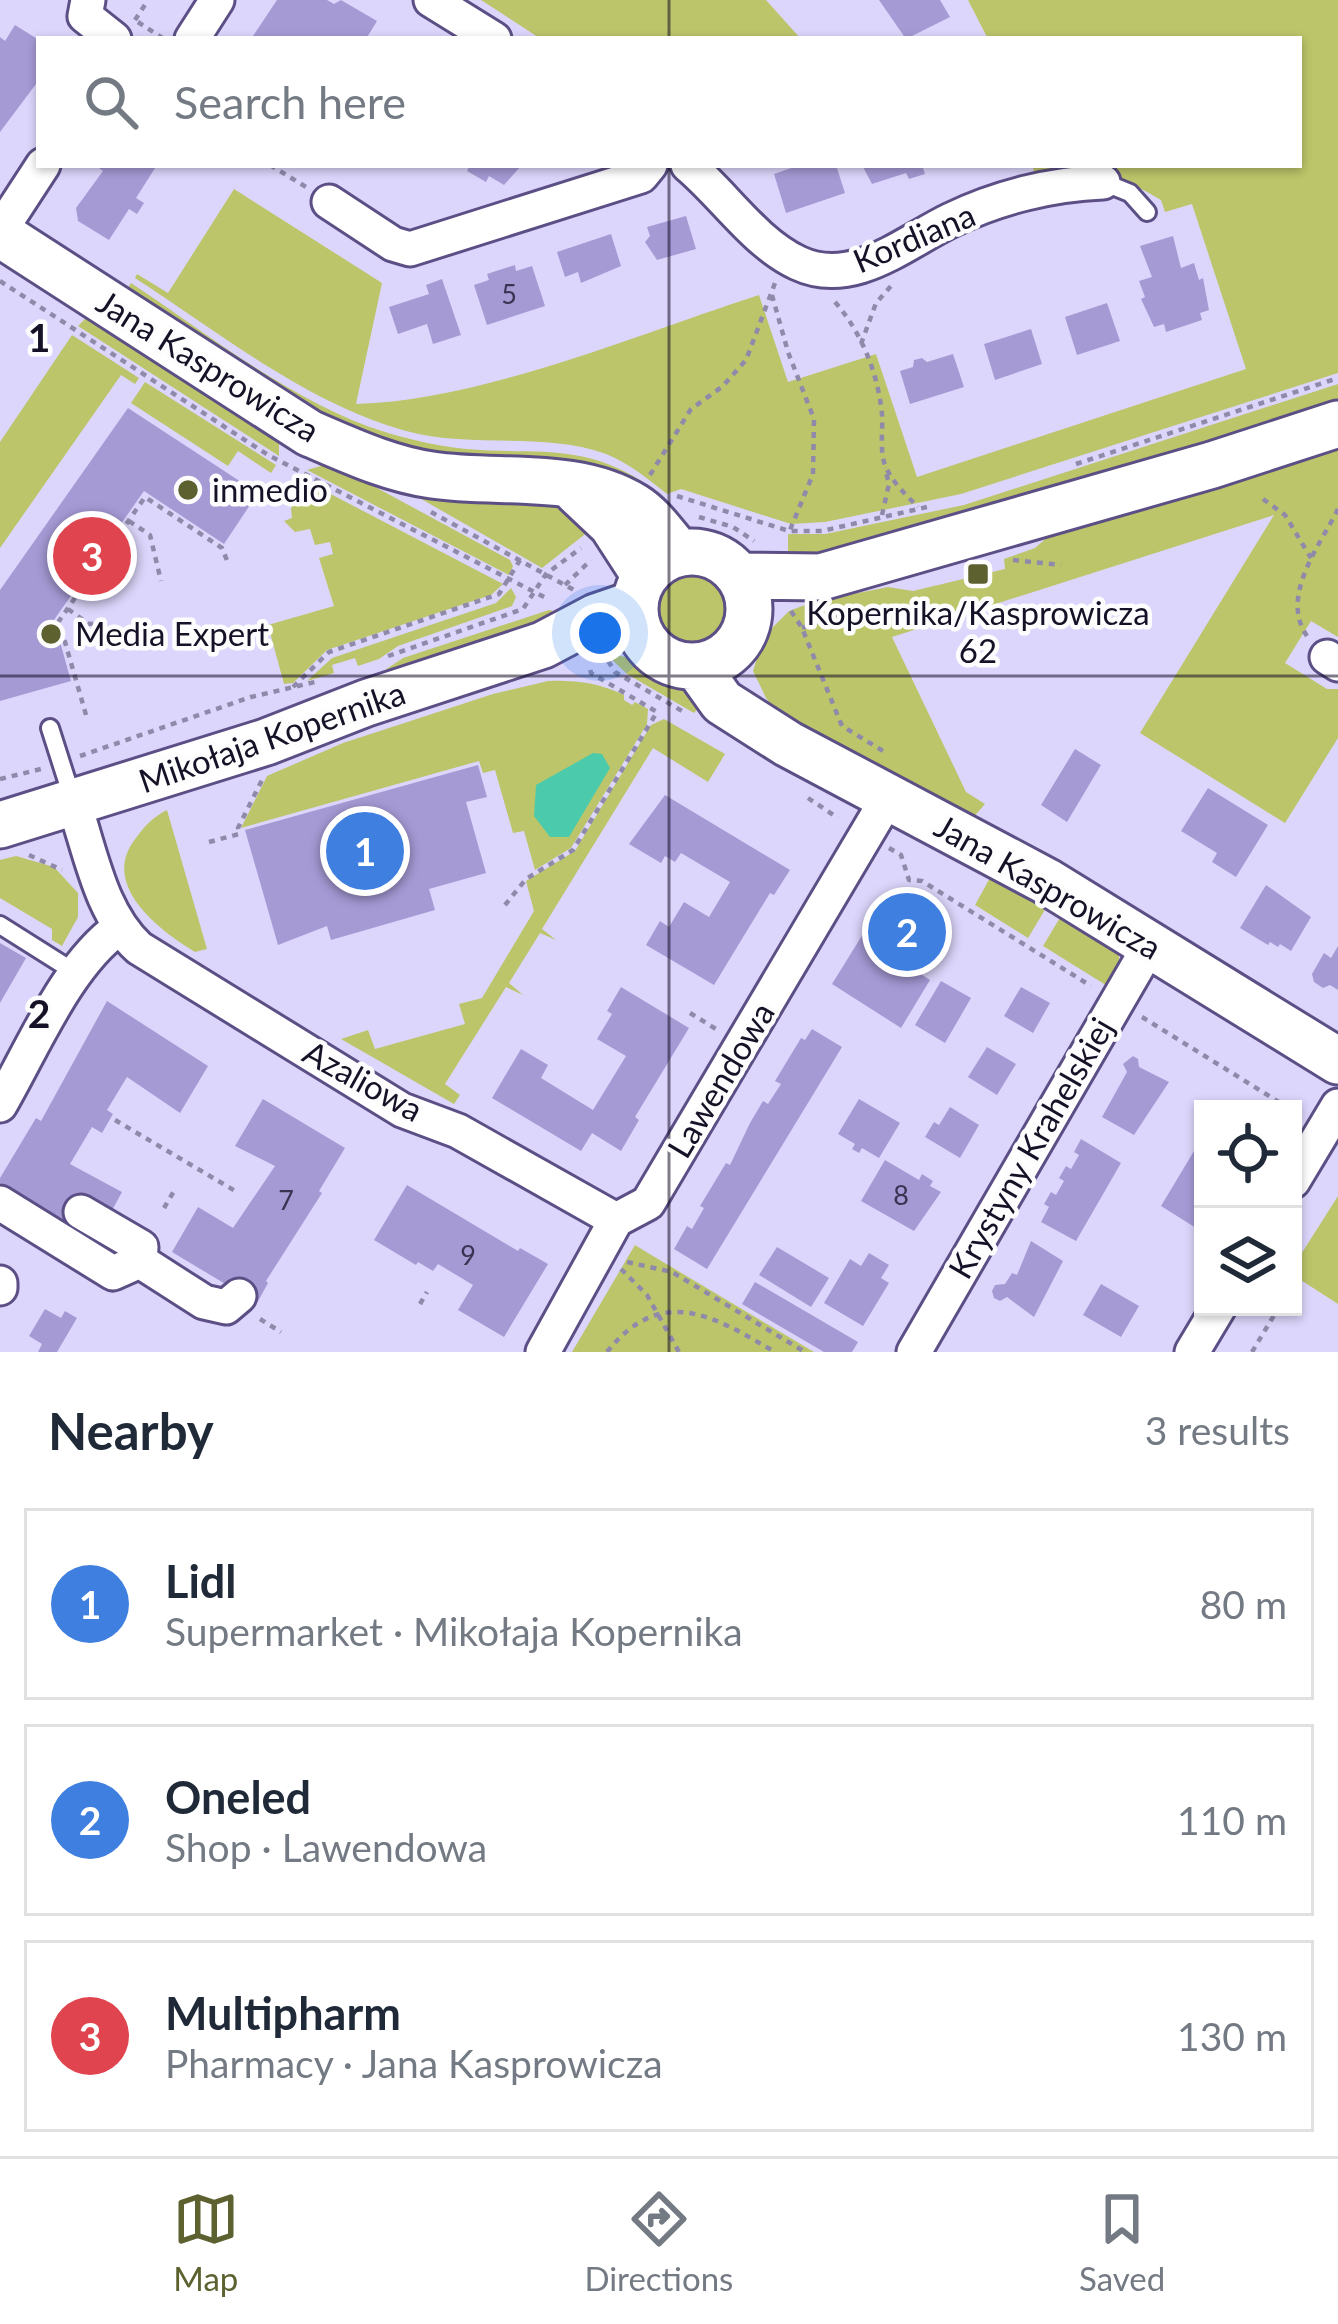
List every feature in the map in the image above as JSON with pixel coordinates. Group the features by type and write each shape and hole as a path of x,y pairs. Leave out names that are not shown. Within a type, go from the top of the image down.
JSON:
{"street":[{"path":"88,0 85,16 125,30"},
{"path":"194,36 217,0"},
{"path":"431,0 489,36"},
{"path":"0,233 41,168"},
{"path":"329,202 393,244 410,249 641,176 648,168"},
{"name":"Kordiana","path":"691,168 772,248 804,266 833,270 863,266 952,219 1015,197 1061,184 1103,182"},
{"name":"Jana Kasprowicza","path":"0,233 278,414 364,457 430,475 544,481 634,497 659,578"},
{"path":"735,612 712,556 659,578 658,656 676,665 735,612 788,600 821,577 1338,424"},
{"name":"Mikołaja Kopernika","path":"10,839 68,783 266,742 568,626 659,578"},
{"name":"Jana Kasprowicza","path":"735,612 753,722 1029,871 1338,1061"},
{"name":"Azaliowa","path":"68,783 107,904 119,928 155,960 402,1110 458,1131 616,1220"},
{"name":"Lawendowa","path":"543,1352 616,1220 648,1203 889,796"},
{"path":"0,1105 76,973 97,943 119,928"},
{"name":"Krystyny Krahelskiej","path":"914,1352 1150,945"},
{"path":"1302,1166 1338,1106"},
{"path":"0,1204 113,1273 140,1262"},
{"path":"81,1212 141,1247 140,1262"},
{"path":"140,1262 218,1308 232,1304 239,1295"},
{"path":"1192,1352 1214,1316"}],"lane":[{"path":"1103,182 1130,193 1148,212"},
{"path":"50,728 68,783"},
{"path":"0,925 76,973"}],"path":[{"path":"125,30 148,0"},
{"path":"275,168 329,202"},
{"path":"861,344 866,323 890,289 908,245"},
{"path":"375,664 400,648 523,609 546,574 634,497 691,409 723,386 746,360 758,320 772,295 776,272 772,248"},
{"path":"804,266 848,318 880,397 890,484 881,517"},
{"path":"0,281 268,455 575,612 568,626"},
{"path":"772,295 814,418 813,473 789,531"},
{"path":"1068,466 1338,378"},
{"path":"884,462 919,508"},
{"path":"680,495 789,531 821,531 941,504"},
{"path":"86,715 59,621 145,497 222,548 228,563"},
{"path":"1263,499 1285,515 1311,558"},
{"path":"422,507 546,574 592,673 657,712 573,850 526,879 505,905"},
{"path":"1332,661 1300,625 1298,610 1311,558 1338,509"},
{"path":"129,521 150,535 161,581"},
{"path":"659,578 733,527 735,612"},
{"path":"278,702 328,652 499,594 520,560"},
{"path":"68,609 89,624 103,623"},
{"path":"0,779 68,783 251,698 333,676"},
{"path":"209,842 239,834 266,773"},
{"path":"10,839 72,877"},
{"path":"690,1013 720,1031"},
{"path":"116,1120 237,1192"},
{"path":"164,1208 174,1191"},
{"path":"680,1352 660,1315 619,1267 622,1261 672,1272 804,1352"},
{"path":"420,1304 427,1292"},
{"path":"607,1352 635,1327 660,1315 696,1312 713,1316 775,1352"},
{"path":"1252,1352 1274,1316"}],"shaded area":[{"path":"481,0 766,0 798,36 536,36"},
{"path":"968,0 1338,0 1338,373 961,494 825,522 791,524 681,489 667,494 623,462 583,447 431,436 369,419 265,365 135,278 137,274 168,293 234,189 382,283 356,404 404,400 507,378 759,295 788,382 876,354 917,477 1246,369 1192,204 1165,212 1161,200 1127,182 1102,176 1038,183 1033,168 1302,168 1302,36 986,36"},
{"path":"131,283 286,386 352,420 445,446 578,456 621,469 643,482 642,488 440,459 357,436 124,294"},
{"path":"87,317 122,331 279,440 279,456 78,326"},
{"path":"72,335 139,378 135,384 121,375 0,548 0,442"},
{"path":"145,382 276,465 271,473 238,451 228,466 131,403"},
{"path":"1338,384 1338,408 788,563 788,534 825,534 964,505"},
{"path":"1338,443 1338,637 1311,621 1285,663 1327,689 1338,689 1338,738 1285,823 1140,733 1274,515 892,637 966,792 985,804 972,819 787,724 766,698 753,671 764,636 789,611 888,587 913,591 1005,569 1004,559 1035,548 1057,529"},
{"path":"331,463 510,560 509,575 307,470"},
{"path":"307,482 503,584 491,595 327,650 293,683 284,684 268,625 334,606 319,558 333,554 330,542 315,545 310,529 295,532 284,521 292,518 291,508"},
{"path":"409,492 560,502 598,524 542,568"},
{"path":"692,570 719,581 730,608 719,635 692,646 665,635 654,608 665,581"},
{"path":"511,588 516,597 512,606 398,646 358,666 355,658 332,665 334,673 307,681 332,658 496,603"},
{"path":"549,610 561,613 481,649 385,670 403,658"},
{"path":"606,654 645,664 703,703 694,713 627,674"},
{"path":"548,681 587,683 615,691 632,705 635,702 648,709 647,724 571,848 535,870 524,831 513,833 495,770 483,773 479,761 241,828 267,776 343,743"},
{"path":"664,719 725,754 708,782 653,748 542,929 556,940 540,933 509,983 523,995 506,987 445,1084 460,1095 454,1104 341,1039 368,1030 375,1049 465,1024 459,1004 482,998 534,911 526,881 575,851 651,725"},
{"path":"593,753 602,754 610,768 569,837 550,837 534,816 536,785"},
{"path":"167,810 207,949 195,952 139,906 125,875 125,859 133,842"},
{"path":"16,856 54,867 78,893 78,917 62,946 52,940 52,929 0,898 0,860"},
{"path":"1002,872 1046,908 1028,938 975,905 991,876"},
{"path":"1061,916 1118,950 1120,965 1109,987 1043,946"},
{"path":"1338,1196 1338,1304 1302,1281 1302,1253"},
{"path":"635,1245 648,1253 814,1352 572,1352"}],"building":[{"path":"277,0 334,4 341,0 377,21 368,36 253,36"},
{"path":"879,0 940,0 950,17 904,36"},
{"path":"15,25 36,38 36,84 0,132 0,37 5,41"},
{"path":"99,168 155,168 136,198 144,203 137,214 129,209 109,240 78,221 76,208 103,171"},
{"path":"468,168 519,168 504,185"},
{"path":"791,168 837,168 845,193 786,213 774,174"},
{"path":"864,168 923,168 925,174 909,179 906,173 872,184"},
{"path":"686,216 696,249 657,260 645,242 650,236 647,227"},
{"path":"611,234 621,266 581,283 578,272 565,277 557,252"},
{"path":"1173,236 1181,268 1194,263 1199,280 1203,278 1209,310 1200,313 1202,320 1166,332 1164,324 1154,327 1141,299 1145,297 1139,281 1152,277 1140,246"},
{"path":"515,265 516,271 532,266 545,306 487,325 474,285 489,280 487,274"},
{"path":"442,279 461,335 433,344 427,324 398,334 389,307 429,294 426,285"},
{"path":"1107,303 1120,341 1077,355 1065,317"},
{"path":"1031,329 1042,364 995,380 984,344"},
{"path":"953,354 964,387 910,404 900,371 913,367 914,360 927,362"},
{"path":"128,408 258,493 224,544 144,491 54,620 71,681 0,701 0,590"},
{"path":"1075,749 1101,765 1067,822 1041,805"},
{"path":"478,765 487,797 466,802 486,873 429,889 435,910 331,940 327,926 278,945 245,830"},
{"path":"1208,788 1268,825 1236,877 1212,862 1217,853 1181,831"},
{"path":"665,795 790,870 774,895 770,893 714,985 646,945 660,921 669,927 684,902 709,917 730,882 681,853 675,862 665,856 661,863 629,844"},
{"path":"1266,885 1311,917 1291,951 1280,944 1268,945 1240,928"},
{"path":"884,900 942,936 919,973 930,980 901,1028 832,984"},
{"path":"0,943 26,958 0,1003"},
{"path":"1338,946 1338,990 1330,985 1323,988 1312,974 1324,953 1331,958"},
{"path":"941,981 971,998 945,1043 915,1025"},
{"path":"621,987 689,1028 635,1117 639,1120 621,1151 592,1133 581,1151 492,1098 521,1049 548,1065 541,1078 593,1110 626,1056 597,1039"},
{"path":"1021,987 1050,1003 1033,1033 1004,1016"},
{"path":"107,1001 208,1066 180,1113 127,1077 107,1110 113,1114 102,1133 92,1127 70,1164 122,1192 110,1214 83,1198 68,1223 0,1183 0,1178 36,1118 41,1121"},
{"path":"812,1029 842,1047 707,1269 674,1249 687,1226 692,1229 704,1208 700,1206 726,1163 730,1165 763,1101 768,1104 781,1084 775,1081 801,1038 805,1040"},
{"path":"987,1047 1016,1064 997,1095 968,1077"},
{"path":"1133,1056 1139,1067 1169,1082 1134,1135 1102,1117 1127,1072 1123,1064"},
{"path":"263,1099 345,1148 257,1303 172,1252 198,1207 233,1228 275,1166 235,1146"},
{"path":"859,1099 900,1123 879,1158 862,1148 859,1153 852,1149 855,1144 838,1134"},
{"path":"950,1107 979,1125 960,1158 925,1137"},
{"path":"1081,1139 1121,1163 1076,1241 1041,1222 1049,1207 1044,1204 1051,1192 1056,1195 1064,1181 1059,1178 1079,1155 1074,1152"},
{"path":"1194,1151 1194,1227 1161,1206"},
{"path":"885,1160 919,1180 922,1174 941,1192 914,1231 861,1201"},
{"path":"407,1185 548,1264 504,1337 458,1310 473,1285 438,1264 433,1271 416,1265 374,1240"},
{"path":"1031,1241 1063,1261 1034,1317 1007,1297 994,1298 992,1291 1012,1273 1017,1275"},
{"path":"777,1247 829,1278 811,1307 759,1275"},
{"path":"869,1253 889,1265 881,1278 889,1283 863,1326 824,1303 850,1259 861,1266"},
{"path":"755,1282 858,1342 852,1352 824,1352 742,1304"},
{"path":"1101,1284 1139,1306 1121,1337 1083,1315"},
{"path":"45,1309 61,1318 65,1311 77,1318 57,1352 38,1352 42,1344 29,1336"}],"place":[{"name":"inmedio","path":"188,490"},
{"name":"Multipharm","path":"92,556"},
{"name":"Kopernika/Kasprowicza 62","path":"978,574"},
{"name":"Media Expert","path":"51,634"},
{"name":"Lidl","path":"365,851"},
{"name":"Oneled","path":"907,932"}]}
